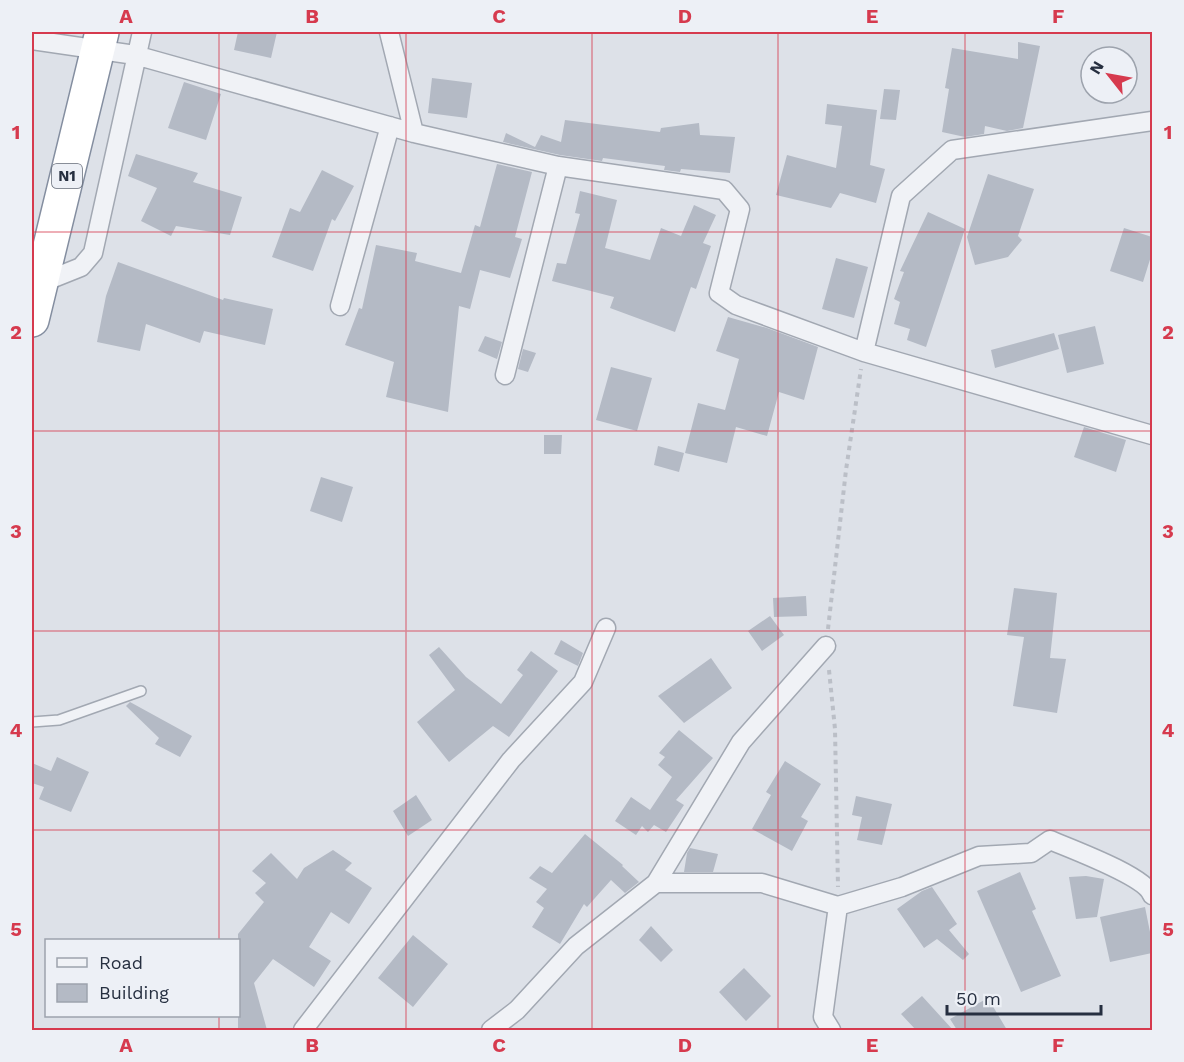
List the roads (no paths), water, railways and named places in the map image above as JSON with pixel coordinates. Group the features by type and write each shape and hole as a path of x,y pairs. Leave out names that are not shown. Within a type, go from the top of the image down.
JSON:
{"highway":[{"name":"N1","path":"32,320 100,40"}],"street":[{"path":"41,283 81,267 93,253 135,55 142,32"},
{"path":"389,32 414,133"},
{"path":"32,40 100,40 135,55 414,133 558,166 724,190 740,209 719,293 736,305 864,352 1152,435"},
{"path":"864,352 901,196 952,150 1152,120"},
{"path":"340,306 390,126"},
{"path":"505,375 558,166"},
{"path":"303,1030 511,760 583,682 606,628"},
{"path":"491,1030 518,1010 576,946 656,884 741,742 826,646"},
{"path":"656,884 762,883 838,906 902,887 979,856 1031,853 1050,840 1125,873 1150,890 1152,895"},
{"path":"831,1030 824,1017 838,906"}],"lane":[{"path":"32,722 59,720 141,691"}]}
